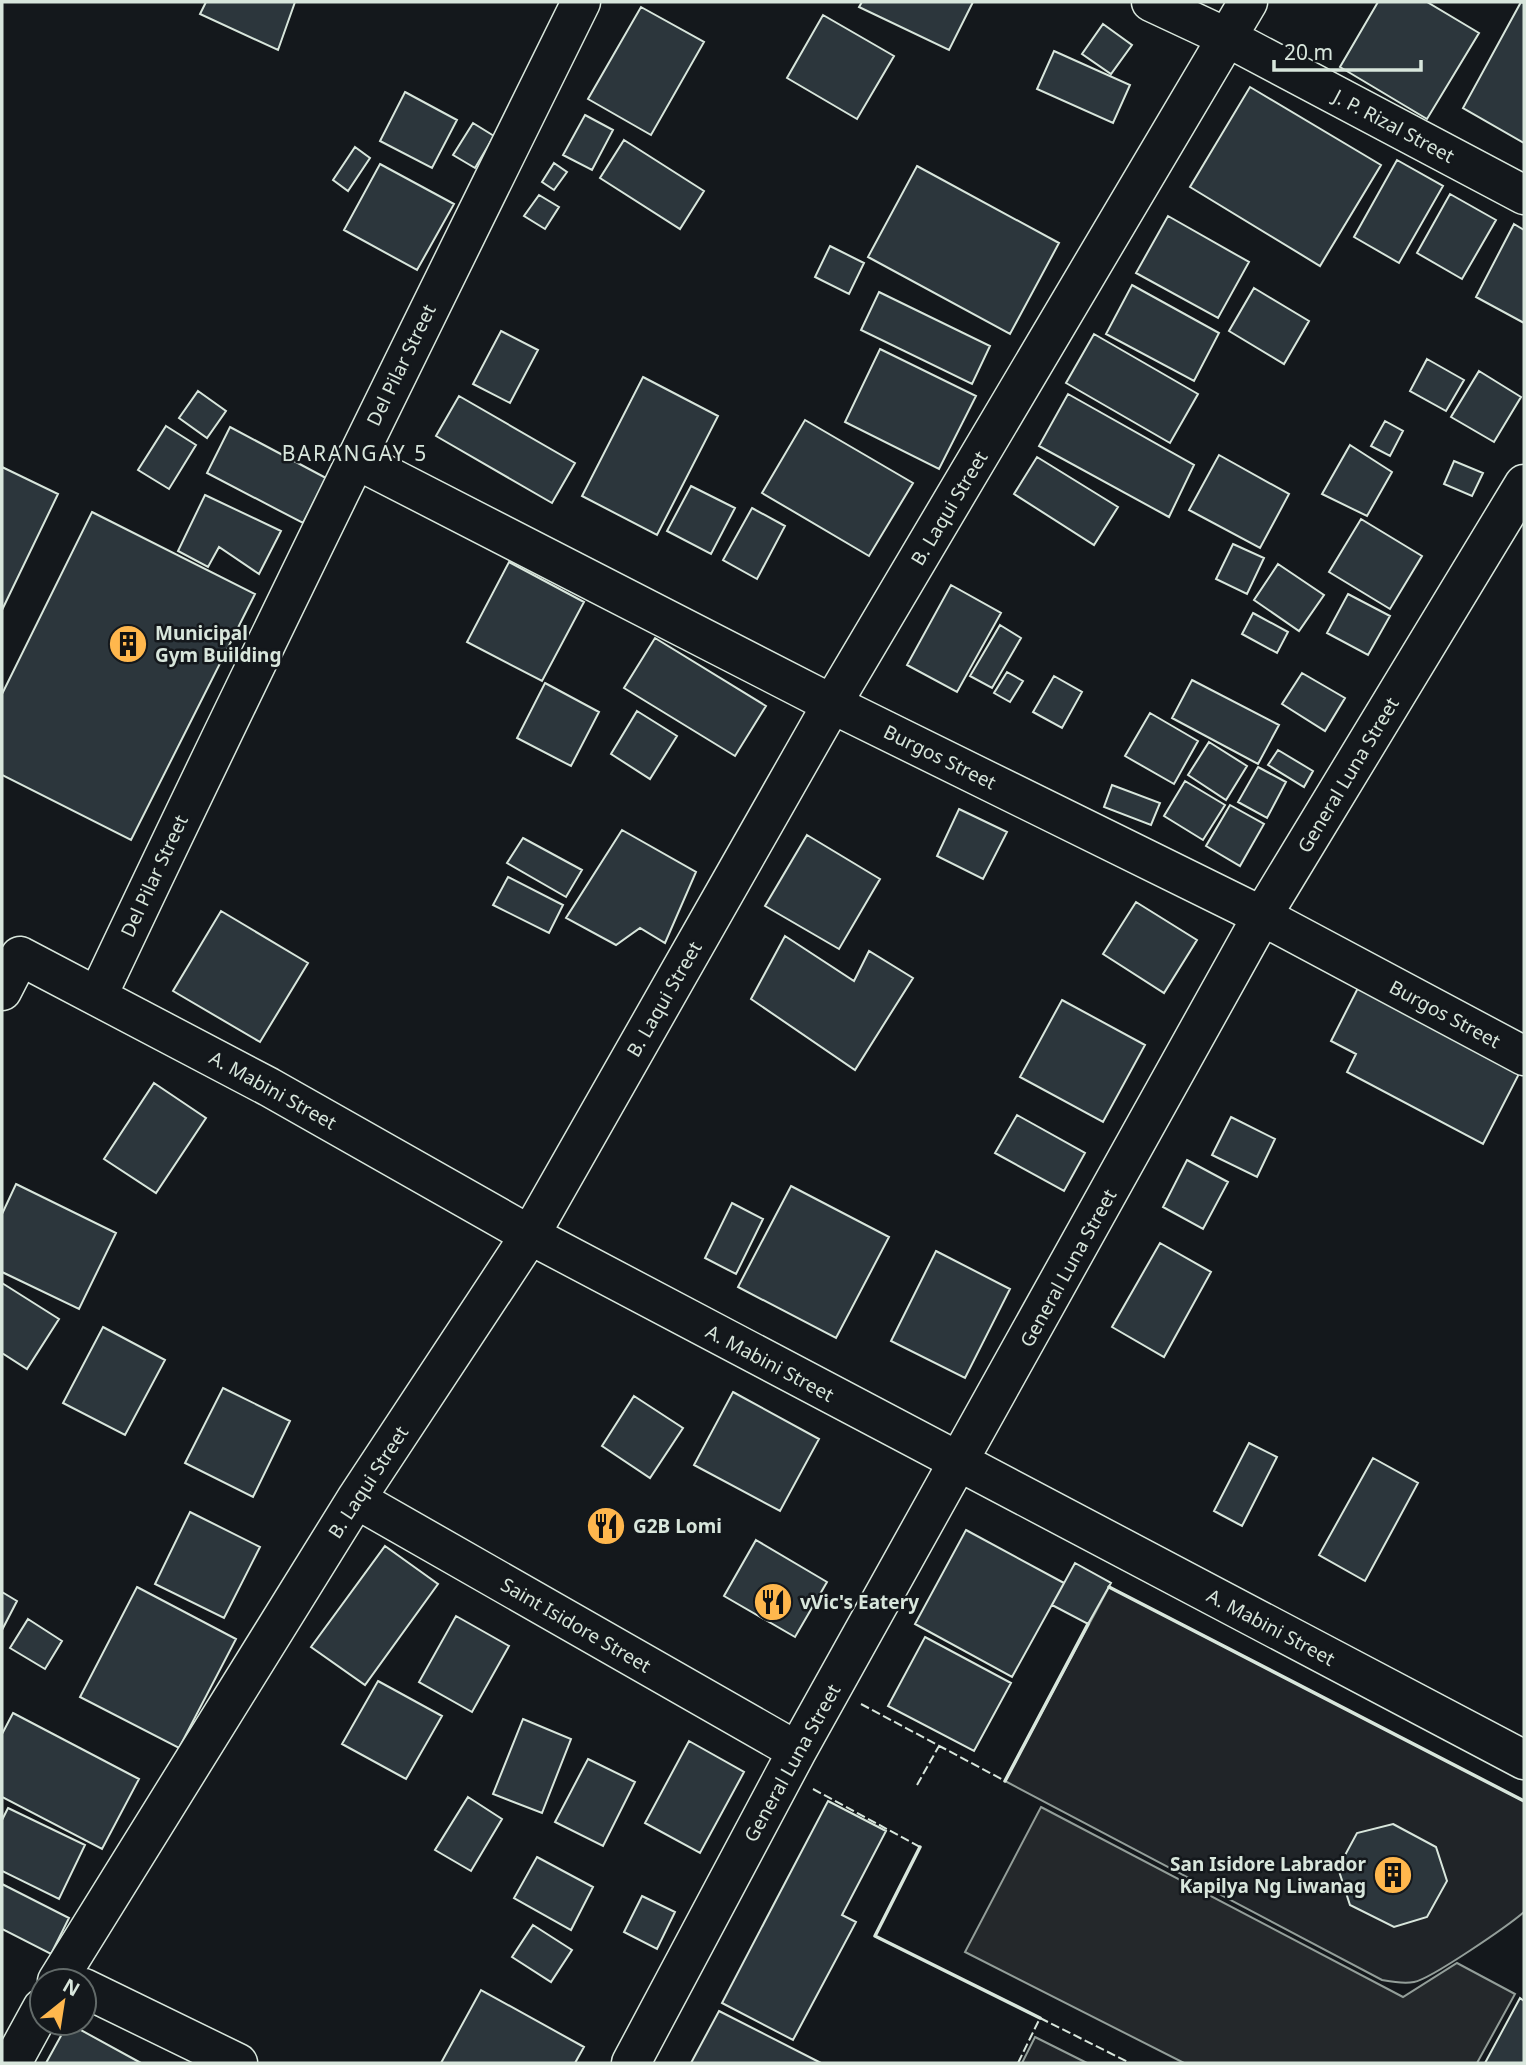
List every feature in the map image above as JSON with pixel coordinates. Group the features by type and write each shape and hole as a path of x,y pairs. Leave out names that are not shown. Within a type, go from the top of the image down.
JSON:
{"street":[{"name":"Del Pilar Street","path":"97,995 141,909 201,773 580,2"},
{"name":"J. P. Rizal Street","path":"1151,2 1228,38 1524,195"},
{"name":"B. Laqui Street","path":"75,1967 356,1499 530,1236 832,704 1248,2"},
{"name":"Burgos Street","path":"355,459 832,704 1262,916 1524,1056"},
{"name":"General Luna Street","path":"631,2063 797,1751 960,1463 1262,916 1524,484"},
{"name":"A. Mabini Street","path":"2,991 20,956 269,1087 530,1236 1524,1760"},
{"name":"Saint Isidore Street","path":"356,1499 797,1751"},
{"path":"98,2002 238,2063"},
{"name":"B. Laqui Street","path":"12,2063 29,2037"}],"shaded area":[{"path":"1109,1587 1524,1801 1524,1912 1470,1951 1423,1979 1406,1983 1382,1980 1005,1781"},
{"path":"1041,1807 1403,1997 1457,1963 1515,1994 1477,2063 1184,2063 965,1952"},
{"path":"1035,2037 1087,2063 1022,2063"}],"building":[{"path":"206,2 295,2 278,50 200,14"},
{"path":"862,2 973,2 949,50 859,7"},
{"path":"1378,2 1427,2 1479,33 1427,119 1340,67"},
{"path":"1521,2 1524,3 1524,143 1463,108"},
{"path":"641,7 704,42 651,135 588,99"},
{"path":"823,15 894,56 857,119 787,78"},
{"path":"1103,24 1132,45 1111,74 1082,54"},
{"path":"1054,51 1130,85 1113,123 1037,89"},
{"path":"1250,87 1381,165 1320,266 1190,187"},
{"path":"405,92 457,120 432,168 380,141"},
{"path":"585,115 613,130 592,170 563,155"},
{"path":"473,123 494,136 475,168 453,155"},
{"path":"624,140 704,191 680,229 600,178"},
{"path":"355,147 370,158 348,191 333,180"},
{"path":"1397,160 1443,186 1399,263 1354,237"},
{"path":"554,163 567,172 554,190 542,182"},
{"path":"380,164 454,204 417,270 344,230"},
{"path":"917,166 1059,243 1010,334 868,257"},
{"path":"1450,194 1496,220 1462,279 1417,253"},
{"path":"539,195 559,207 545,229 524,216"},
{"path":"1168,216 1249,262 1218,318 1136,273"},
{"path":"1514,224 1524,230 1524,323 1476,297"},
{"path":"830,246 864,263 849,294 815,277"},
{"path":"1132,285 1219,333 1194,381 1106,334"},
{"path":"1254,288 1309,321 1284,364 1229,331"},
{"path":"879,292 990,346 972,384 861,330"},
{"path":"501,331 538,350 510,403 473,384"},
{"path":"1094,334 1198,394 1170,443 1066,383"},
{"path":"880,349 976,396 939,469 845,422"},
{"path":"1427,359 1464,380 1446,411 1410,391"},
{"path":"1479,371 1521,397 1494,442 1451,417"},
{"path":"643,377 718,416 657,535 582,496"},
{"path":"198,391 226,411 207,438 179,418"},
{"path":"1068,394 1194,465 1169,517 1039,446"},
{"path":"459,396 575,463 552,503 436,436"},
{"path":"805,420 913,483 869,556 762,493"},
{"path":"1385,421 1403,431 1390,456 1371,446"},
{"path":"166,426 196,445 169,489 138,470"},
{"path":"230,427 326,478 303,523 207,473"},
{"path":"1350,445 1392,472 1367,516 1322,494"},
{"path":"1219,455 1289,494 1260,548 1189,510"},
{"path":"1037,457 1118,507 1094,545 1014,494"},
{"path":"1454,461 1483,473 1472,496 1444,484"},
{"path":"2,467 58,494 2,610"},
{"path":"691,486 735,508 711,554 667,531"},
{"path":"205,495 281,531 259,574 219,547 208,567 178,551"},
{"path":"752,508 785,526 757,579 723,560"},
{"name":"Municipal Gym Building","path":"92,512 255,594 131,840 2,775 2,694"},
{"path":"1361,519 1422,556 1390,609 1329,572"},
{"path":"1233,544 1264,558 1247,594 1216,579"},
{"path":"509,562 584,602 542,681 467,642"},
{"path":"1278,564 1324,595 1299,631 1254,600"},
{"path":"951,585 1001,613 957,692 907,665"},
{"path":"1348,594 1390,616 1368,655 1327,633"},
{"path":"1253,613 1288,632 1277,653 1242,634"},
{"path":"1000,625 1021,638 992,688 970,676"},
{"path":"655,638 766,706 735,756 624,688"},
{"path":"1007,672 1023,681 1010,702 994,693"},
{"path":"1302,673 1345,698 1325,731 1282,704"},
{"path":"1054,676 1082,692 1062,728 1033,712"},
{"path":"1192,680 1279,725 1258,764 1172,718"},
{"path":"545,683 599,712 571,766 517,738"},
{"path":"637,711 677,736 650,779 611,754"},
{"path":"1150,713 1198,741 1174,784 1125,756"},
{"path":"1209,742 1247,766 1226,800 1188,775"},
{"path":"1278,750 1313,771 1304,787 1268,765"},
{"path":"1258,767 1286,782 1267,818 1238,802"},
{"path":"1185,781 1225,805 1203,840 1164,816"},
{"path":"1112,785 1160,803 1151,825 1104,807"},
{"path":"1230,805 1264,824 1240,866 1206,846"},
{"path":"959,809 1007,832 983,879 937,856"},
{"path":"622,830 696,872 665,943 640,928 616,945 566,918"},
{"path":"807,835 880,879 839,949 765,906"},
{"path":"523,838 582,870 566,897 507,863"},
{"path":"508,877 563,905 549,933 493,905"},
{"path":"1136,902 1197,940 1164,993 1103,954"},
{"path":"221,911 308,963 260,1042 173,991"},
{"path":"785,936 854,981 869,951 913,978 855,1070 751,999"},
{"path":"1361,982 1523,1066 1483,1144 1347,1072 1356,1054 1331,1041"},
{"path":"1062,1000 1145,1045 1103,1122 1020,1077"},
{"path":"154,1083 206,1118 156,1193 104,1159"},
{"path":"1017,1115 1085,1153 1064,1191 995,1153"},
{"path":"1231,1117 1275,1139 1257,1177 1212,1155"},
{"path":"1187,1160 1228,1182 1203,1229 1163,1207"},
{"path":"16,1184 116,1233 79,1309 2,1272 2,1214"},
{"path":"791,1186 889,1237 836,1338 738,1287"},
{"path":"732,1203 763,1219 736,1274 705,1258"},
{"path":"1160,1243 1211,1272 1164,1357 1112,1327"},
{"path":"936,1251 1010,1289 965,1378 891,1341"},
{"path":"2,1283 59,1319 27,1369 2,1353"},
{"path":"103,1327 165,1360 125,1435 63,1403"},
{"path":"223,1388 290,1421 253,1497 185,1463"},
{"path":"733,1392 819,1439 780,1511 694,1465"},
{"path":"634,1396 683,1428 650,1478 602,1446"},
{"path":"1249,1443 1277,1457 1242,1526 1214,1511"},
{"path":"1373,1458 1418,1483 1365,1581 1319,1555"},
{"path":"190,1512 260,1547 224,1618 155,1584"},
{"path":"966,1530 1064,1583 1012,1677 915,1624"},
{"path":"756,1540 827,1582 795,1637 724,1596"},
{"path":"385,1546 438,1584 365,1685 311,1647"},
{"path":"1075,1563 1111,1583 1088,1624 1052,1605"},
{"path":"137,1587 236,1639 179,1748 80,1697"},
{"path":"2,1592 17,1601 2,1630"},
{"path":"456,1616 509,1646 472,1712 419,1682"},
{"path":"28,1619 62,1641 45,1669 10,1648"},
{"path":"925,1637 1011,1683 974,1751 888,1706"},
{"path":"378,1681 442,1716 406,1779 342,1744"},
{"path":"13,1713 139,1779 102,1849 2,1797 2,1734"},
{"path":"523,1719 571,1739 542,1813 493,1794"},
{"path":"689,1741 744,1772 700,1853 645,1823"},
{"path":"588,1759 635,1782 603,1846 555,1822"},
{"path":"468,1797 502,1819 471,1871 435,1850"},
{"path":"828,1801 886,1831 842,1915 856,1922 793,2040 722,2003"},
{"path":"8,1808 85,1845 59,1899 2,1871 2,1820"},
{"name":"San Isidore Labrador Kapilya Ng Liwanag","path":"1393,1824 1436,1847 1447,1881 1427,1917 1394,1927 1350,1905 1338,1868 1357,1833"},
{"path":"537,1857 593,1887 571,1930 514,1898"},
{"path":"2,1884 69,1918 51,1954 2,1929"},
{"path":"642,1896 675,1912 657,1949 624,1932"},
{"path":"533,1925 572,1950 551,1982 512,1957"},
{"path":"481,1990 584,2047 575,2063 441,2063"},
{"path":"1520,1998 1524,2001 1524,2063 1485,2063"},
{"path":"719,2011 821,2063 691,2063"},
{"path":"60,2037 94,2037 141,2063 46,2063"}],"fence":[{"path":"861,1704 1005,1781"},
{"path":"917,1785 939,1746"},
{"path":"813,1789 920,1847"},
{"path":"1018,2063 1040,2018 1130,2063"}],"wall":[{"path":"1109,1587 1524,1801"},
{"path":"1005,1781 1088,1624"},
{"path":"920,1847 875,1936 1040,2018"}],"place":[{"name":"Municipal Gym Building","path":"128,644"},
{"name":"G2B Lomi","path":"606,1526"},
{"name":"vVic's Eatery","path":"773,1602"},
{"name":"San Isidore Labrador Kapilya Ng Liwanag","path":"1393,1875"}],"district":[{"name":"BARANGAY 5","path":"355,453"}]}
